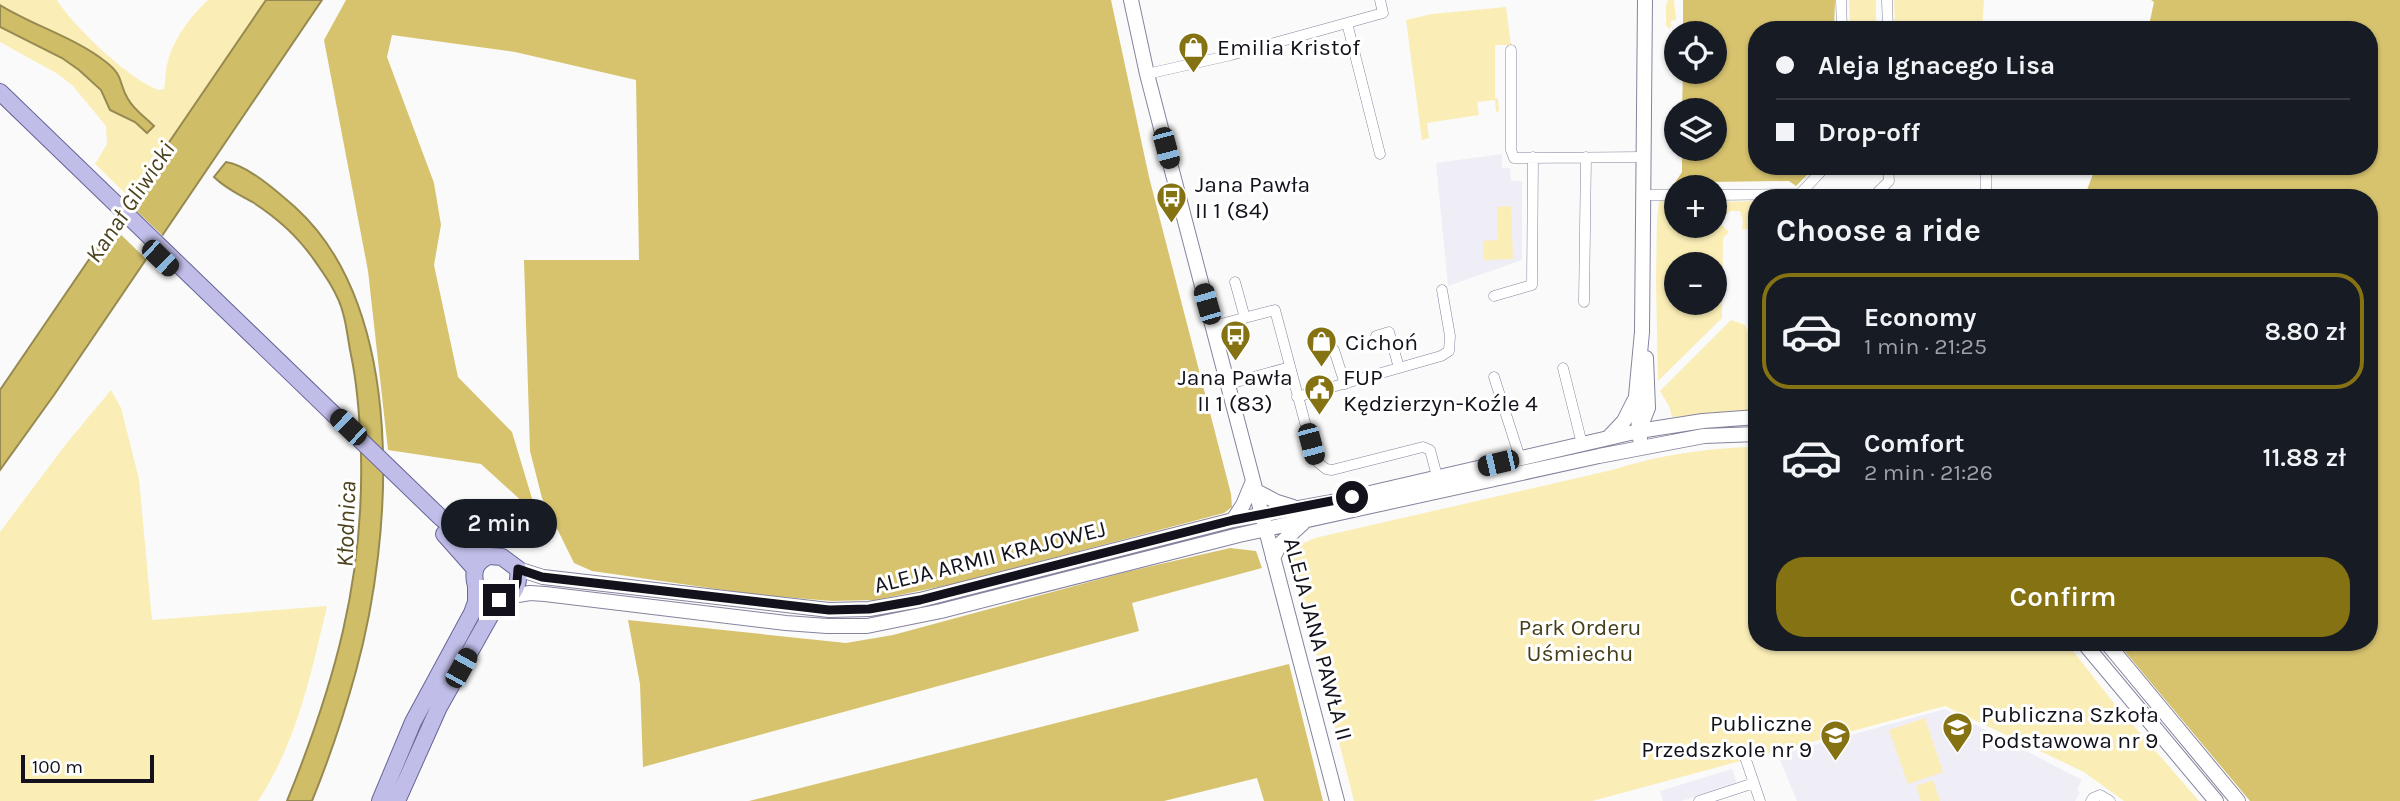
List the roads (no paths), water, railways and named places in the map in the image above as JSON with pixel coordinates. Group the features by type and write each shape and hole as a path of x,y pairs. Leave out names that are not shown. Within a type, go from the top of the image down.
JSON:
{"main road":[{"name":"ALEJA JANA PAWŁA II","path":"1131,0 1147,74 1337,801"},
{"path":"1642,447 1636,396 1642,332 1645,0"},
{"path":"0,92 415,499 475,569 476,602 472,613 413,722 380,801"},
{"path":"0,104 93,186"},
{"path":"1639,431 1648,408 1646,352 1642,332"},
{"path":"1607,438 1624,421 1636,396"},
{"path":"1648,408 1669,425"},
{"path":"1239,535 1257,542 1273,558 1300,515 1437,476 1639,431 1669,425 1748,417"},
{"path":"1233,520 1255,486 1300,515 1642,447 1704,436 1748,434"},
{"path":"397,801 439,707 494,609 509,598 517,582 518,569 502,557 489,556 467,542 415,499"},
{"name":"ALEJA ARMII KRAJOWEJ","path":"518,569 542,577 738,602 861,610 920,600 1233,520 1262,514 1300,515"},
{"name":"ALEJA ARMII KRAJOWEJ","path":"509,598 522,594 545,594 786,623 867,626 941,611 1266,530 1300,515"},
{"path":"475,569 489,556"},
{"path":"476,586 481,593 491,598 509,598"},
{"path":"2091,651 2216,801"},
{"path":"2113,651 2238,801"}],"street":[{"path":"1147,74 1243,52 1383,13 1380,0"},
{"path":"1841,0 1842,21"},
{"path":"1887,0 1888,21"},
{"path":"1347,23 1380,154"},
{"path":"1511,50 1511,150 1514,158 1645,157"},
{"path":"1584,302 1586,157"},
{"path":"1494,296 1532,285 1533,158"},
{"path":"1807,189 1818,175"},
{"path":"1644,195 1664,195"},
{"path":"1727,195 1748,195"},
{"path":"1235,282 1245,318"},
{"path":"1297,397 1441,356 1449,351 1450,337 1442,290"},
{"path":"1213,326 1275,310 1315,460 1326,469 1332,470 1423,447 1430,450 1437,476"},
{"path":"1376,336 1389,332 1399,368"},
{"path":"1334,350 1345,384"},
{"path":"1228,384 1290,367"},
{"path":"1563,368 1582,444"},
{"path":"1494,377 1520,458"},
{"path":"1744,754 1760,801"},
{"path":"1699,801 1722,797 1754,783"},
{"path":"2091,801 2093,797 2100,795 2110,801"}],"water":[{"name":"Kanał Gliwicki","path":"266,0 322,0 54,395 0,470 0,390"},
{"path":"0,5 81,46 106,62 119,76 130,103 154,126 147,133 135,122 110,110 101,90 79,70 62,58 0,27"},
{"path":"226,162 244,168 281,195 296,208 332,252 358,305 374,364 382,428 383,493 378,556 369,617 356,671 336,737 312,801 287,801 332,674 351,589 361,501 361,442 355,380 343,313 330,284 306,249 286,228 214,177"}],"place":[{"name":"Emilia Kristof","path":"1194,74"},
{"name":"Jana Pawła II 1 (84)","path":"1172,224"},
{"name":"Jana Pawła II 1 (83)","path":"1235,363"},
{"name":"Cichoń","path":"1322,369"},
{"name":"FUP Kędzierzyn-Koźle 4","path":"1320,417"},
{"name":"Publiczna Szkoła Podstawowa nr 9","path":"1958,754"},
{"name":"Publiczne Przedszkole nr 9","path":"1835,763"}],"water label":[{"name":"Kłodnica","path":"346,524"}],"park label":[{"name":"Park Orderu Uśmiechu","path":"1580,640"}]}
